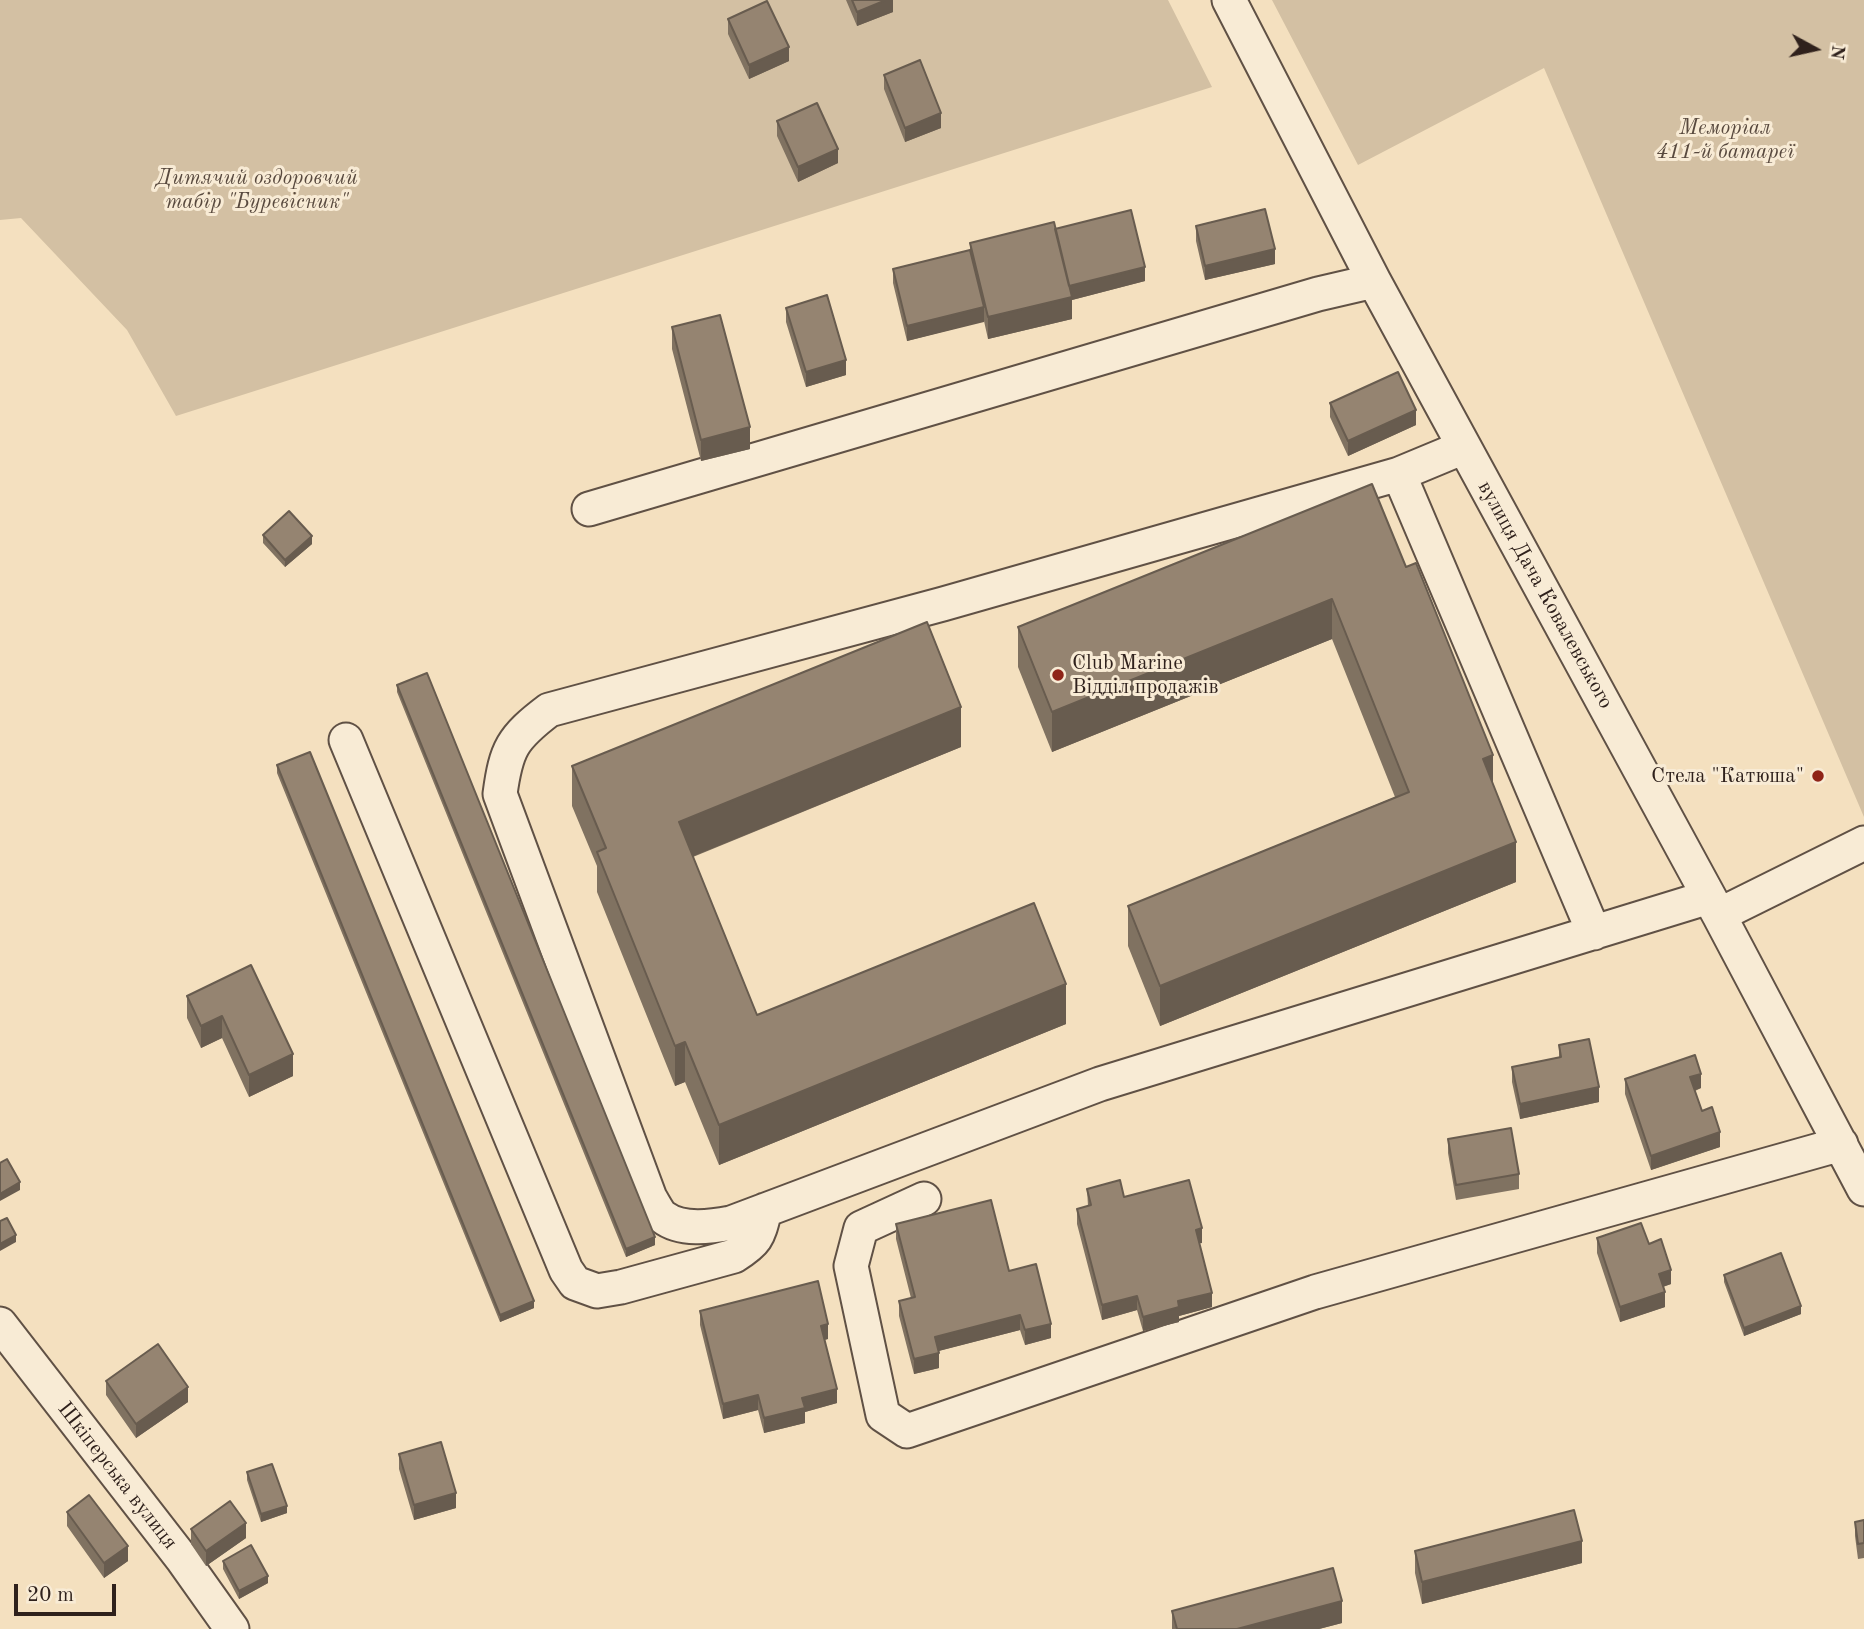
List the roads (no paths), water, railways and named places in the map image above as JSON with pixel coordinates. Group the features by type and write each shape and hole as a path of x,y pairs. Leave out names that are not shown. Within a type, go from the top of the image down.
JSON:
{"street":[{"name":"вулиця Дача Ковалевського","path":"1229,0 1374,281 1714,906 1864,1189"},
{"path":"589,509 1318,294 1374,281"},
{"path":"1464,447 1399,474 943,604 549,710 529,725 513,745 504,764 500,794 650,1198 663,1217 684,1226 708,1227 731,1223 1100,1084 1594,933 1714,906 1864,843"},
{"path":"1399,474 1594,933"},
{"path":"346,740 566,1270 575,1283 597,1291 621,1287 734,1256 750,1246 758,1233 765,1210"},
{"path":"924,1199 861,1228 851,1266 883,1415 907,1431 1315,1292 1841,1144"},
{"name":"Шкіперська вулиця","path":"0,1324 183,1560 232,1629"}],"place":[{"name":"Club Marine Відділ продажів","path":"1058,675"},
{"name":"Стела \"Катюша\"","path":"1818,776"}],"park label":[{"name":"Меморіал 411-й батареї","path":"1725,140"},
{"name":"Дитячий оздоровчий табір \"Буревісник\"","path":"257,190"}]}
